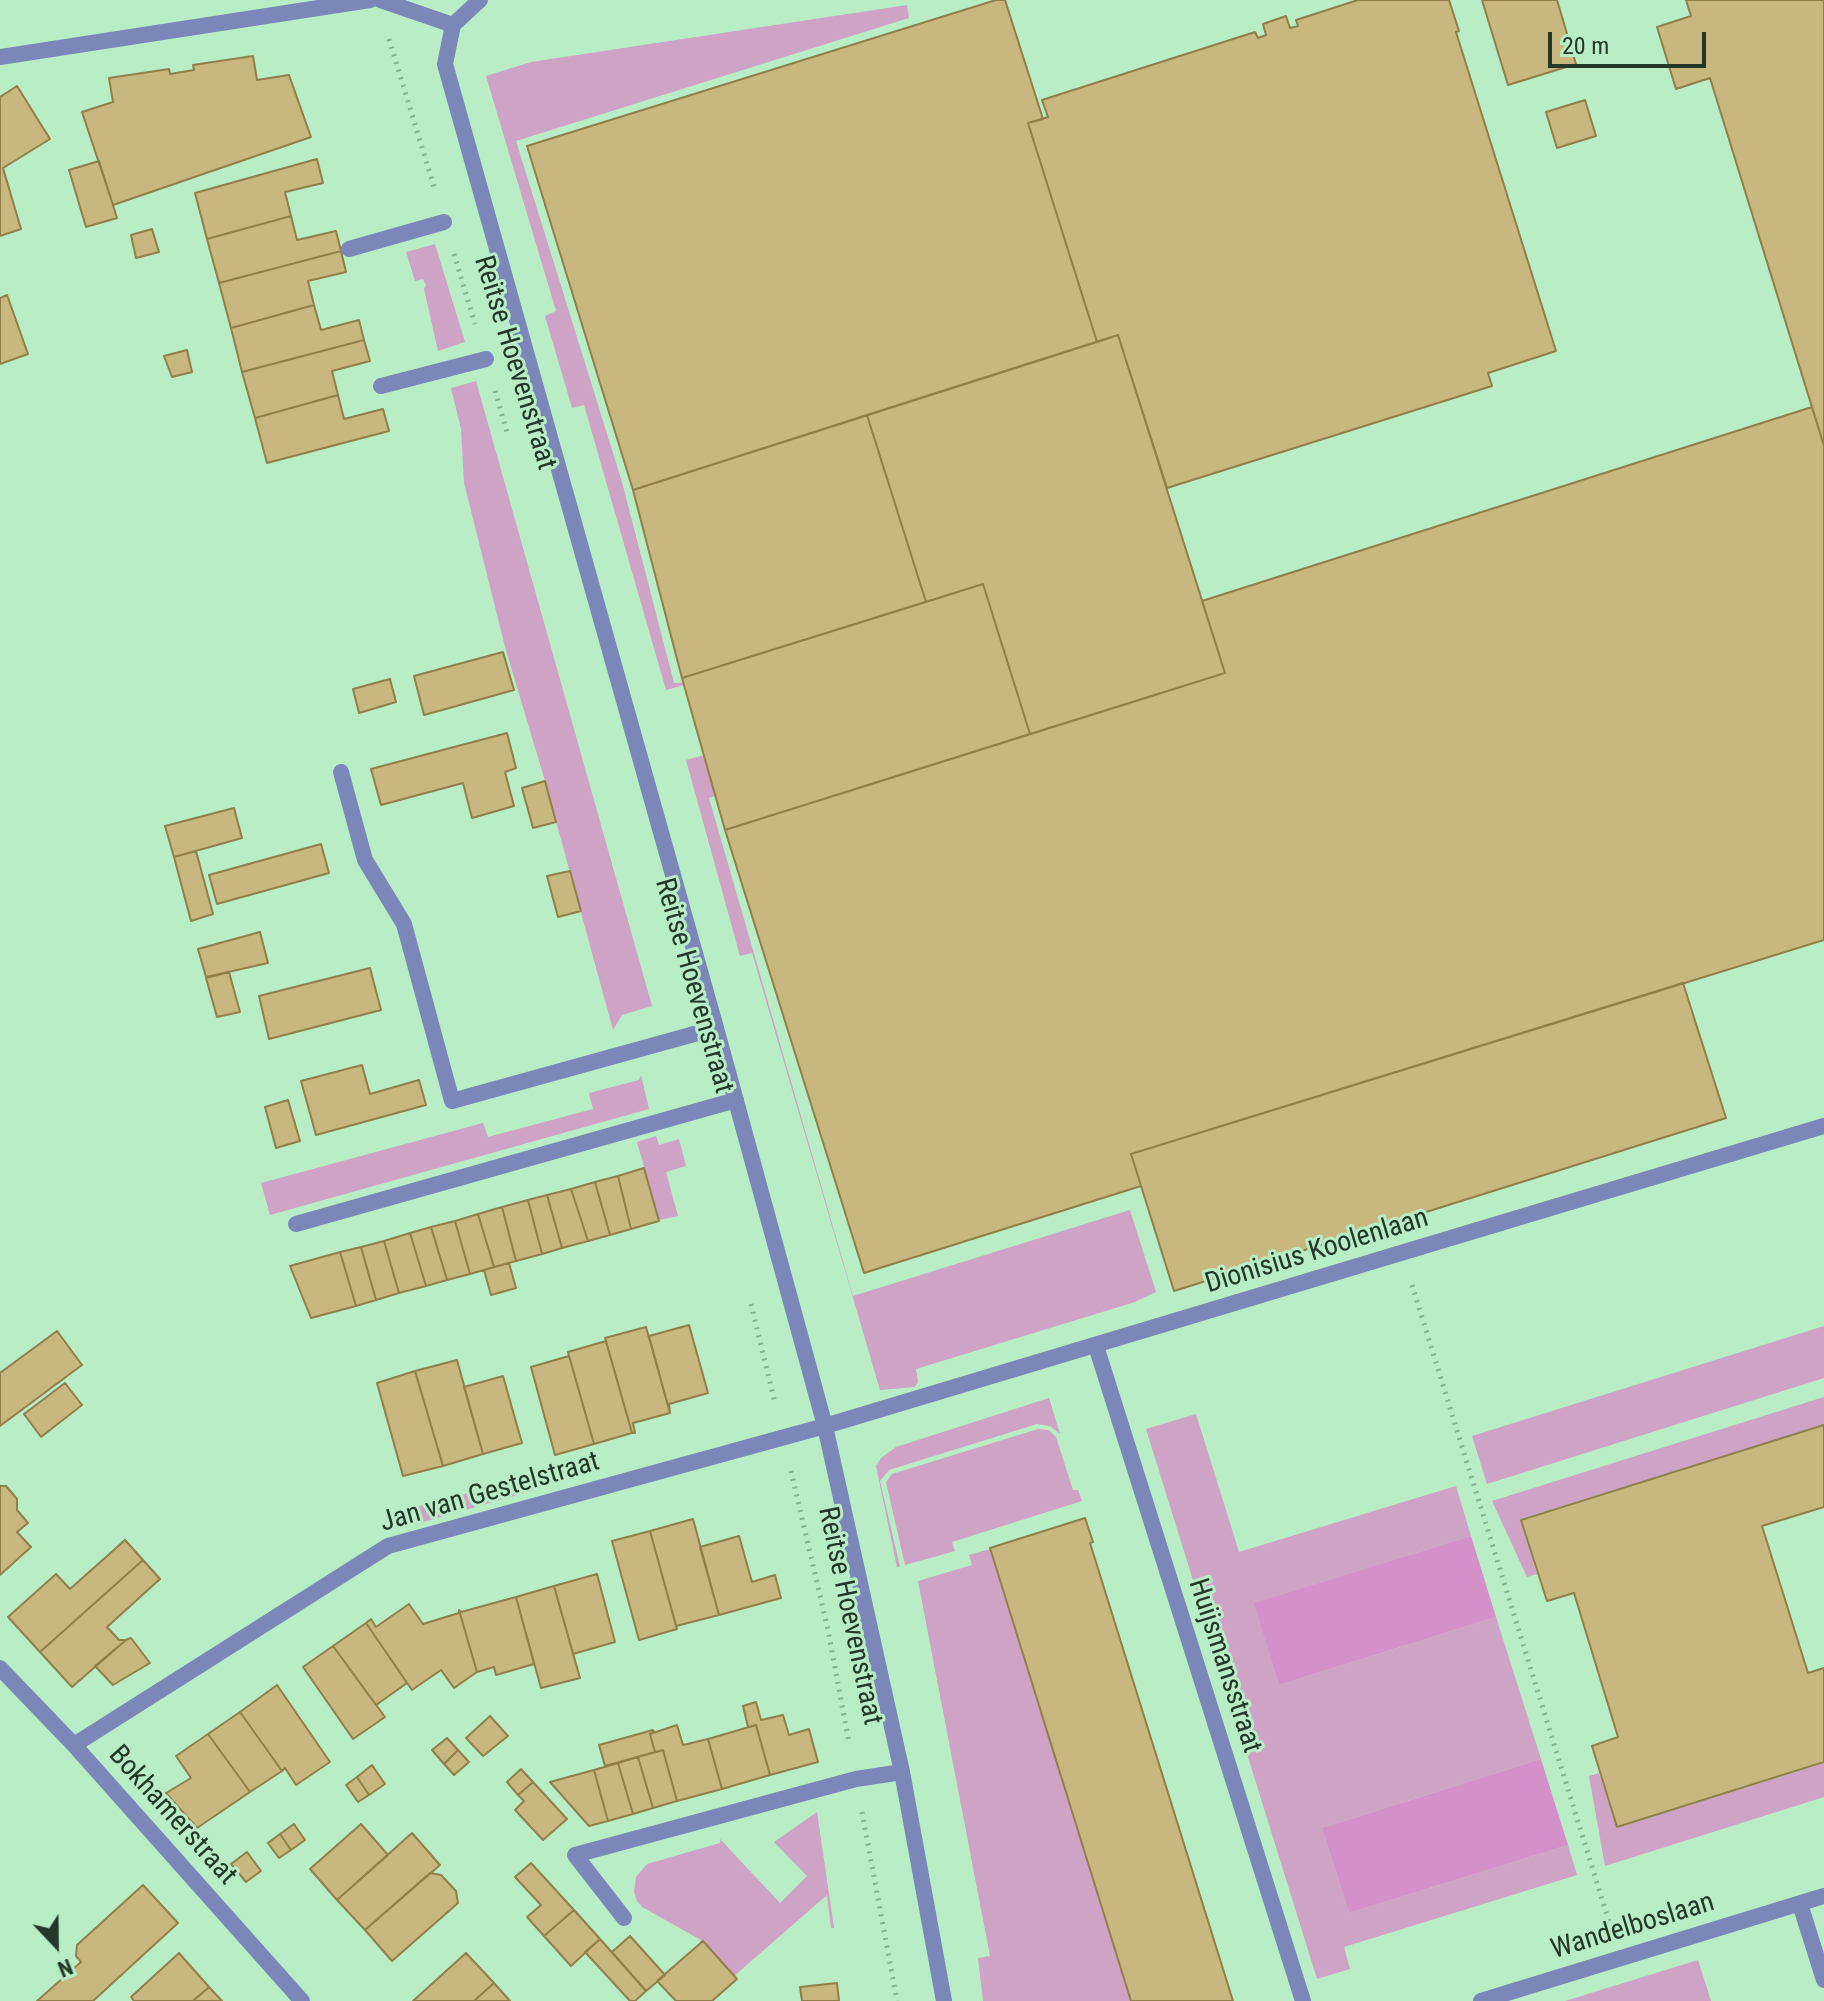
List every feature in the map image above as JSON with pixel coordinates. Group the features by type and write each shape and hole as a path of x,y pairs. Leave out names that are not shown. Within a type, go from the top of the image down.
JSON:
{"street":[{"path":"0,57 370,0"},
{"path":"380,0 453,25 480,0"},
{"name":"Reitse Hoevenstraat","path":"453,25 445,64 825,1426 902,1772 944,2001"},
{"path":"349,249 444,222"},
{"path":"381,386 486,359"},
{"path":"341,772 365,860 404,924 452,1101 716,1028"},
{"path":"296,1224 736,1100"},
{"name":"Dionisius Koolenlaan","path":"825,1426 1824,1126"},
{"name":"Huijsmansstraat","path":"1096,1346 1303,2001"},
{"name":"Jan van Gestelstraat","path":"74,1745 388,1546 825,1426"},
{"name":"Bokhamerstraat","path":"0,1668 74,1745 302,2001"},
{"path":"624,1918 575,1855 856,1779 902,1772"},
{"name":"Wandelboslaan","path":"1481,2001 1824,1896"},
{"path":"1800,1904 1824,1980"}],"path":[{"name":"Reitse Hoevenstraat","path":"386,30 508,435"},
{"path":"1402,1253 1620,1958"},
{"name":"Reitse Hoevenstraat","path":"750,1303 828,1630 897,2001"}],"shaded area":[{"path":"907,5 909,18 516,141 622,482 674,683 695,682 666,690 584,405 572,408 545,316 556,311 486,76 531,62"},
{"path":"435,244 465,342 438,351 424,289 426,285 423,279 415,281 406,252"},
{"path":"476,381 652,1006 622,1015 613,1030 505,647 464,483 461,429 451,388"},
{"path":"704,755 726,792 709,798 853,1296 1130,1210 1156,1292 1135,1302 916,1369 918,1382 915,1387 880,1390 752,953 740,956 686,760"},
{"path":"641,1075 649,1109 270,1215 261,1183 483,1123 488,1137 593,1109 589,1093 639,1080"},
{"path":"656,1136 659,1145 679,1139 686,1166 666,1172 678,1216 659,1220 637,1142"},
{"path":"1824,1326 1824,1378 1487,1484 1472,1436"},
{"path":"1824,1397 1824,1425 1520,1519 1537,1574 1527,1577 1492,1501"},
{"path":"1049,1398 1060,1434 1050,1426 1037,1424 889,1470 880,1481 900,1567 897,1567 876,1466 881,1458 896,1447"},
{"path":"1196,1414 1239,1552 1456,1486 1471,1536 1255,1603 1279,1685 1496,1617 1541,1759 1322,1828 1349,1913 1568,1845 1577,1875 1344,1947 1350,1969 1317,1979 1146,1429"},
{"path":"1038,1429 1049,1430 1056,1437 1073,1490 1078,1490 1082,1501 952,1542 955,1551 905,1565 886,1482 892,1474"},
{"path":"532,1476 535,1490 413,1525 408,1509"},
{"path":"1471,1536 1496,1617 1279,1685 1254,1603"},
{"path":"990,1549 1131,2001 983,2001 978,1958 990,1956 918,1581 972,1565 969,1555"},
{"path":"1541,1759 1568,1845 1349,1913 1322,1828"},
{"path":"1824,1763 1824,1797 1605,1866 1589,1776 1599,1773 1617,1828"},
{"path":"817,1812 834,1928 831,1928 827,1895 734,1976 703,1941 699,1944 701,1940 642,1907 637,1901 634,1892 636,1877 647,1864 720,1843 720,1839 780,1903 807,1876 774,1842"},
{"path":"1698,1960 1711,2001 1565,2001"}],"building":[{"path":"996,0 1005,0 1043,119 1028,123 1097,342 633,490 527,146"},
{"path":"1358,0 1449,0 1459,31 1456,32 1556,351 1488,373 1492,386 1167,488 1118,335 1097,342 1028,123 1048,117 1042,100 1255,32 1258,38 1266,35 1263,24 1286,16 1290,28 1298,26 1296,20"},
{"path":"1482,0 1557,0 1576,64 1508,85"},
{"path":"1686,0 1824,0 1824,446 1710,78 1676,89 1657,27 1691,16"},
{"path":"253,56 257,80 289,75 311,137 113,205 82,112 113,102 109,78 169,69 170,74 194,70 193,65"},
{"path":"17,86 50,139 3,168 21,229 0,236 0,97"},
{"path":"1585,100 1596,136 1557,148 1546,112"},
{"path":"317,159 323,183 285,192 291,216 207,239 195,193"},
{"path":"99,161 117,218 86,227 69,170"},
{"path":"291,216 297,240 336,231 341,251 219,283 207,239"},
{"path":"152,229 159,252 136,258 131,235"},
{"path":"341,251 346,272 308,281 314,305 231,328 219,283"},
{"path":"7,295 28,354 0,364 0,298"},
{"path":"314,305 321,330 359,320 364,340 242,372 231,328"},
{"path":"1118,335 1225,673 1030,734 983,584 926,602 867,415"},
{"path":"364,340 370,361 332,371 338,395 255,418 242,372"},
{"path":"187,350 192,372 172,377 164,356"},
{"path":"338,395 344,419 383,409 389,431 267,463 255,418"},
{"path":"1812,407 1824,446 1824,940 1131,1154 1141,1186 864,1273 725,830 1225,673 1202,601"},
{"path":"867,415 926,602 682,678 633,490"},
{"path":"983,584 1030,734 725,830 682,678"},
{"path":"503,652 514,690 424,715 414,676"},
{"path":"390,679 396,702 359,713 353,689"},
{"path":"507,733 516,768 505,772 514,806 472,818 463,783 381,805 371,769"},
{"path":"545,781 556,822 533,828 522,788"},
{"path":"234,808 242,838 174,857 165,826"},
{"path":"321,844 329,873 217,904 209,875"},
{"path":"196,851 213,914 191,921 174,857"},
{"path":"570,871 581,911 558,917 547,876"},
{"path":"260,932 268,963 206,977 198,949"},
{"path":"370,968 381,1010 269,1039 259,996"},
{"path":"229,972 240,1012 217,1017 206,978"},
{"path":"1683,983 1726,1118 1174,1291 1131,1154"},
{"path":"362,1065 370,1094 419,1080 426,1105 316,1135 301,1081"},
{"path":"288,1100 300,1141 276,1148 265,1107"},
{"path":"644,1168 659,1221 631,1229 618,1176"},
{"path":"618,1176 631,1229 610,1235 595,1182"},
{"path":"595,1182 610,1235 588,1241 571,1189"},
{"path":"571,1189 588,1241 562,1248 547,1195"},
{"path":"547,1195 562,1248 542,1254 528,1200"},
{"path":"528,1200 542,1254 516,1261 502,1207"},
{"path":"502,1207 516,1261 494,1267 478,1214"},
{"path":"478,1214 494,1267 470,1274 455,1221"},
{"path":"455,1221 470,1274 447,1280 431,1227"},
{"path":"431,1227 447,1280 426,1286 410,1233"},
{"path":"410,1233 426,1286 399,1293 384,1241"},
{"path":"384,1241 399,1293 376,1300 361,1247"},
{"path":"361,1247 376,1300 356,1306 340,1252"},
{"path":"340,1252 356,1306 311,1318 290,1266"},
{"path":"509,1263 516,1288 491,1295 484,1270"},
{"path":"689,1325 708,1393 669,1404 670,1413 649,1336"},
{"path":"646,1327 670,1413 633,1423 635,1433 632,1433 605,1338"},
{"path":"57,1331 82,1365 0,1426 0,1373"},
{"path":"606,1341 632,1433 594,1444 568,1352"},
{"path":"569,1356 594,1444 555,1455 531,1367"},
{"path":"457,1360 483,1454 443,1466 415,1371"},
{"path":"415,1371 443,1466 403,1476 377,1383"},
{"path":"503,1376 522,1443 483,1454 464,1387"},
{"path":"65,1383 82,1405 41,1437 24,1414"},
{"path":"1824,1425 1824,1507 1762,1526 1808,1673 1824,1668 1824,1762 1617,1827 1592,1746 1618,1737 1574,1593 1547,1601 1521,1520"},
{"path":"0,1486 6,1486 17,1499 17,1510 28,1523 17,1532 31,1547 0,1575"},
{"path":"1085,1518 1093,1542 1090,1543 1233,2001 1131,2001 990,1548"},
{"path":"693,1519 719,1615 676,1626 650,1531"},
{"path":"650,1531 677,1629 639,1640 612,1541"},
{"path":"739,1536 752,1582 775,1575 781,1598 719,1615 700,1547"},
{"path":"125,1540 143,1560 40,1652 8,1617 56,1574 70,1589"},
{"path":"143,1560 160,1579 107,1627 119,1640 126,1640 72,1687 40,1652"},
{"path":"597,1574 615,1642 573,1654 554,1586"},
{"path":"554,1586 580,1678 541,1688 516,1597"},
{"path":"516,1597 534,1664 496,1675 494,1667 477,1672 459,1610"},
{"path":"409,1604 423,1624 459,1613 459,1610 477,1672 454,1688 441,1670 412,1690 366,1623 371,1619 376,1627"},
{"path":"366,1623 407,1683 376,1705 333,1646"},
{"path":"131,1638 150,1663 113,1685 95,1666"},
{"path":"333,1646 385,1717 353,1739 303,1667"},
{"path":"277,1685 330,1762 296,1785 285,1768 282,1771 240,1712"},
{"path":"756,1702 761,1720 783,1715 789,1735 809,1729 818,1762 770,1775 756,1725 748,1727 743,1706"},
{"path":"240,1712 282,1771 250,1792 208,1734"},
{"path":"490,1716 508,1736 483,1756 466,1738"},
{"path":"677,1725 683,1745 708,1739 722,1789 677,1801 663,1750 655,1752 650,1734"},
{"path":"756,1725 770,1775 722,1789 708,1739"},
{"path":"653,1730 650,1734 655,1752 605,1766 599,1745"},
{"path":"208,1734 250,1792 197,1828 166,1793 191,1778 176,1756"},
{"path":"447,1738 458,1750 444,1764 432,1750"},
{"path":"458,1750 469,1762 454,1775 444,1764"},
{"path":"663,1750 677,1801 653,1808 638,1757"},
{"path":"638,1757 653,1808 633,1814 618,1763"},
{"path":"618,1763 633,1814 608,1821 594,1770"},
{"path":"372,1765 385,1784 369,1795 357,1777"},
{"path":"521,1769 533,1782 518,1795 507,1782"},
{"path":"594,1770 608,1821 589,1826 550,1782"},
{"path":"357,1777 369,1795 358,1802 346,1785"},
{"path":"533,1782 567,1819 543,1840 515,1810 524,1801 518,1795"},
{"path":"294,1824 305,1840 291,1850 280,1834"},
{"path":"361,1824 388,1855 337,1900 310,1869"},
{"path":"412,1833 440,1865 365,1930 337,1900"},
{"path":"280,1834 291,1850 279,1858 268,1843"},
{"path":"247,1852 261,1871 246,1882 231,1864"},
{"path":"531,1863 574,1910 544,1936 527,1917 541,1905 515,1877"},
{"path":"430,1873 441,1875 456,1891 458,1903 392,1961 365,1930"},
{"path":"143,1885 178,1923 93,2001 37,2001 81,1962 76,1956 77,1945"},
{"path":"574,1910 600,1939 571,1966 544,1936"},
{"path":"630,1936 665,1975 646,1991 612,1952"},
{"path":"600,1939 646,1991 635,2001 630,2001 585,1952"},
{"path":"703,1941 737,1979 712,2001 676,2001 657,1981"},
{"path":"179,1953 209,1987 193,2001 134,2001 131,1997"},
{"path":"466,1953 494,1983 474,2001 413,2001"},
{"path":"494,1983 510,2001 474,2001 475,2000"},
{"path":"837,1983 839,2001 802,2001 800,1987"},
{"path":"209,1987 222,2001 193,2001"}]}
